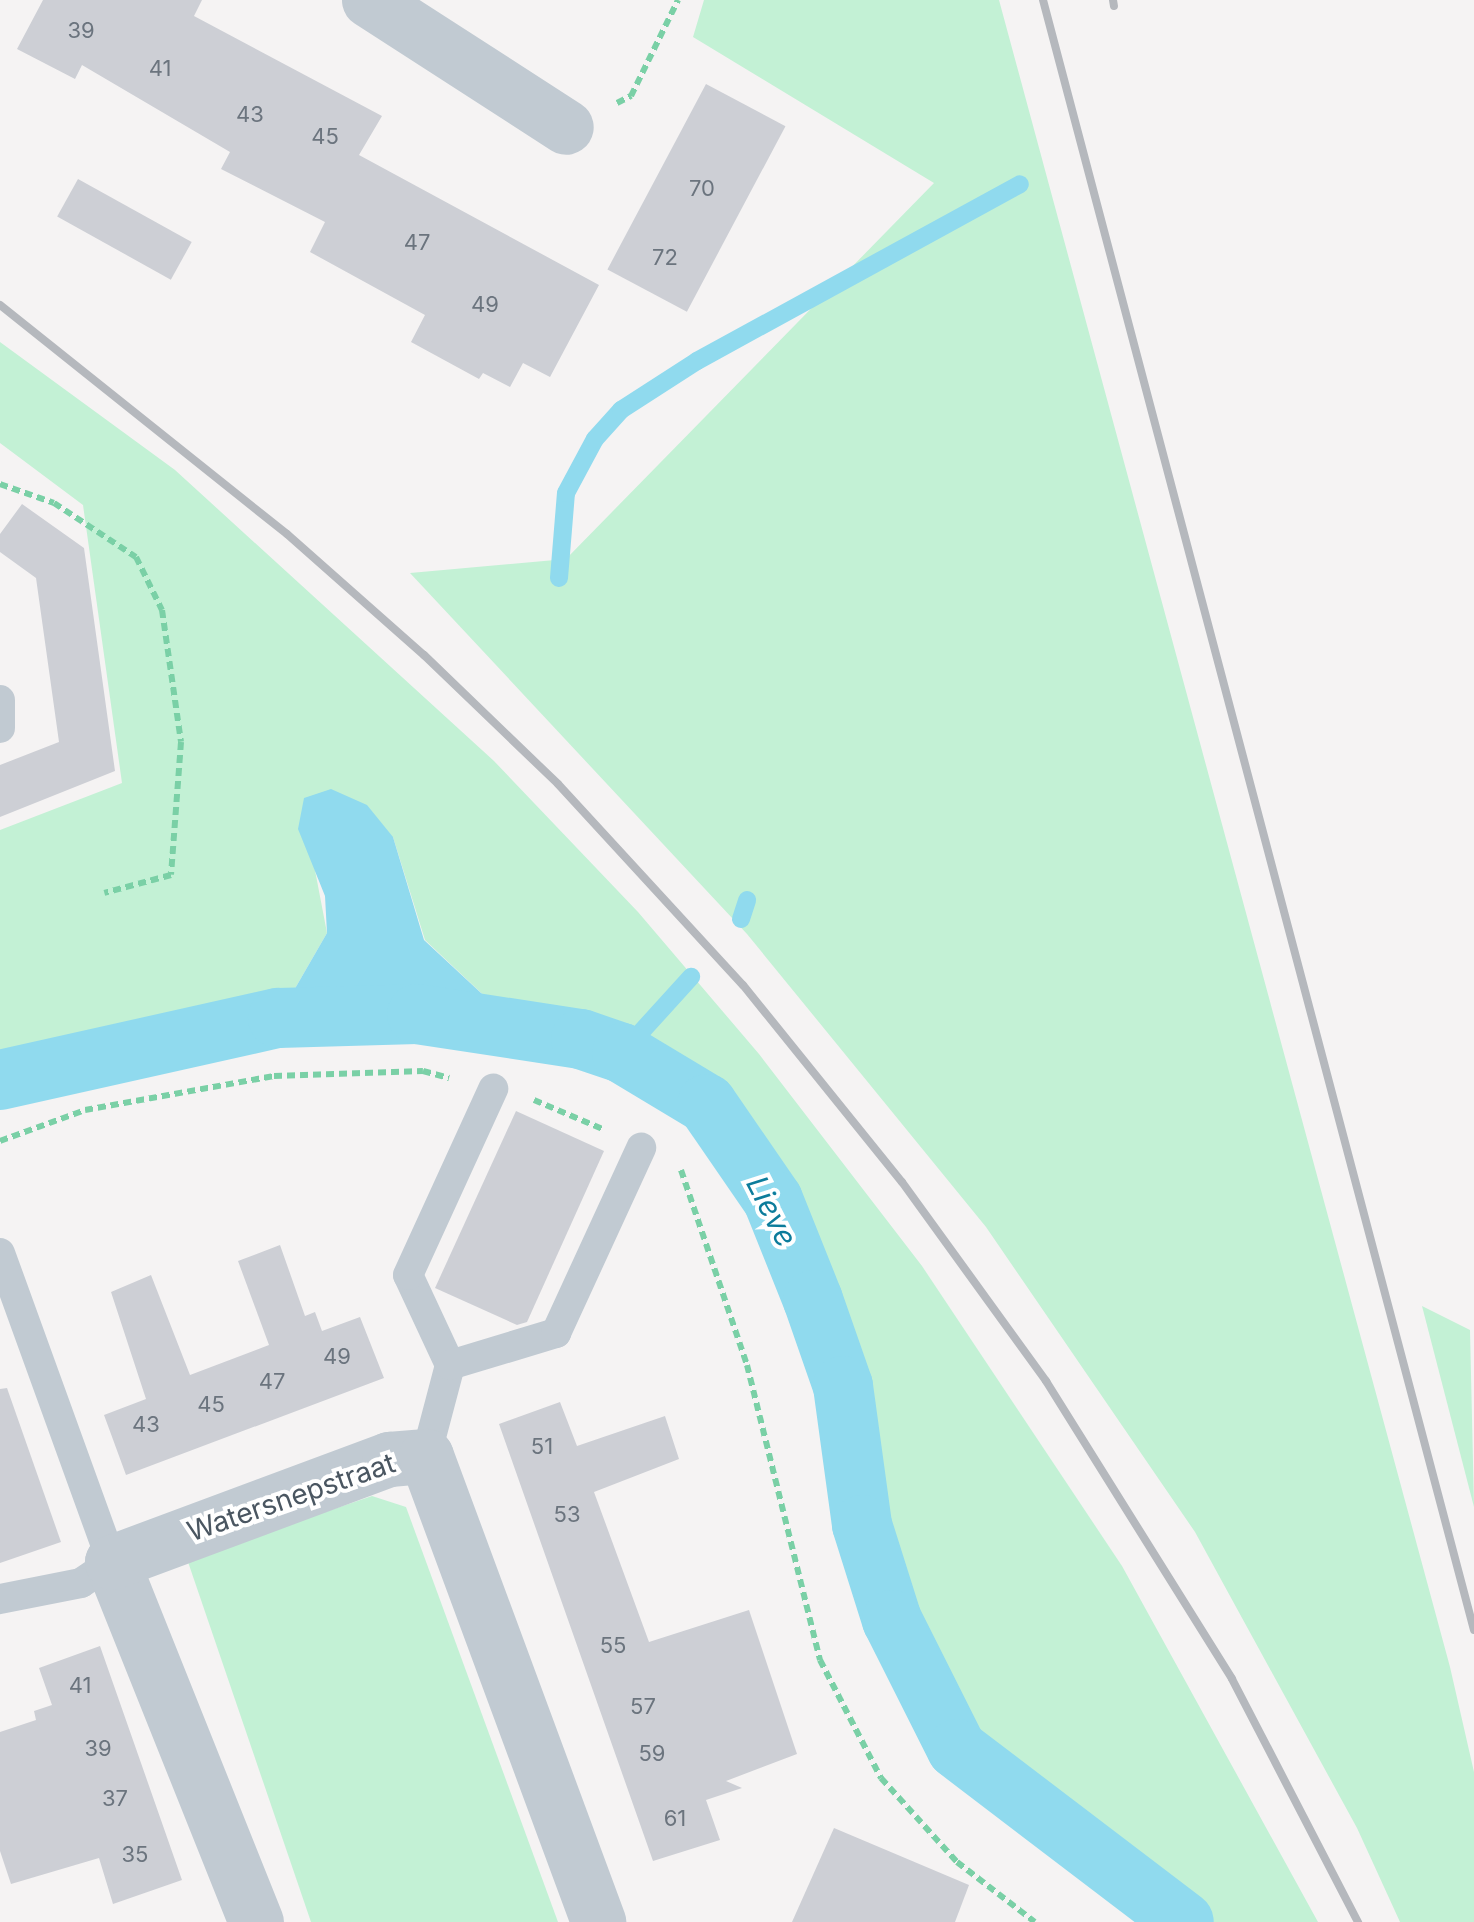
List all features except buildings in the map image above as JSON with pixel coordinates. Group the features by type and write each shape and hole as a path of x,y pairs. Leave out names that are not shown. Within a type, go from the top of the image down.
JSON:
{"street":[{"path":"370,0 566,128"},
{"name":"Watersnepstraat","path":"112,1562 389,1459 426,1456 598,1922"},
{"path":"112,1562 256,1922"}],"lane":[{"path":"0,700 0,728"},
{"path":"426,1456 450,1365 408,1274 493,1089"},
{"path":"450,1365 556,1333 641,1148"},
{"path":"0,1253 112,1562 81,1584 0,1599"}],"path":[{"path":"566,128 631,96 678,0"},
{"path":"0,484 54,503 136,558 162,610 181,742 172,875 104,893"},
{"path":"0,1141 84,1110 274,1076 424,1070 564,1108 679,1165 747,1365 820,1660 881,1778 957,1862 1035,1922"}],"green space":[{"path":"704,0 999,0 1450,1667 1474,1772 1474,1922 1400,1922 1357,1828 1195,1532 986,1227 747,934 410,573 566,559 934,183 693,37"},
{"path":"0,342 175,470 494,761 638,912 759,1054 922,1266 1122,1566 1318,1922 1184,1922 957,1749 891,1620 862,1525 843,1386 773,1200 707,1104 622,1053 496,1024 495,1006 425,940 393,837 314,865 327,933 278,1018 0,1080 0,830 122,783 83,505 0,443"},
{"path":"1422,1306 1470,1330 1474,1507"},
{"path":"372,1496 406,1507 558,1922 311,1922 187,1559"}],"water":[{"path":"331,789 367,805 393,837 424,940 495,1006 496,1024 415,1009 278,1018 327,933 325,896 298,829 304,798"}],"waterway":[{"path":"559,578 566,493 595,439 621,410 697,361 1020,184"},
{"path":"741,919 747,900"},
{"path":"622,1053 691,977"},
{"name":"Lieve","path":"0,1080 278,1018 417,1014 581,1039 622,1053 707,1104 773,1200 813,1300 843,1386 862,1525 892,1620 957,1749 1184,1922"}],"railway":[{"path":"1043,0 1474,1630"},
{"path":"1113,0 1114,6"},
{"path":"0,305 287,534 424,655 558,784 743,985 902,1182 1046,1381 1232,1679 1358,1922"}]}
